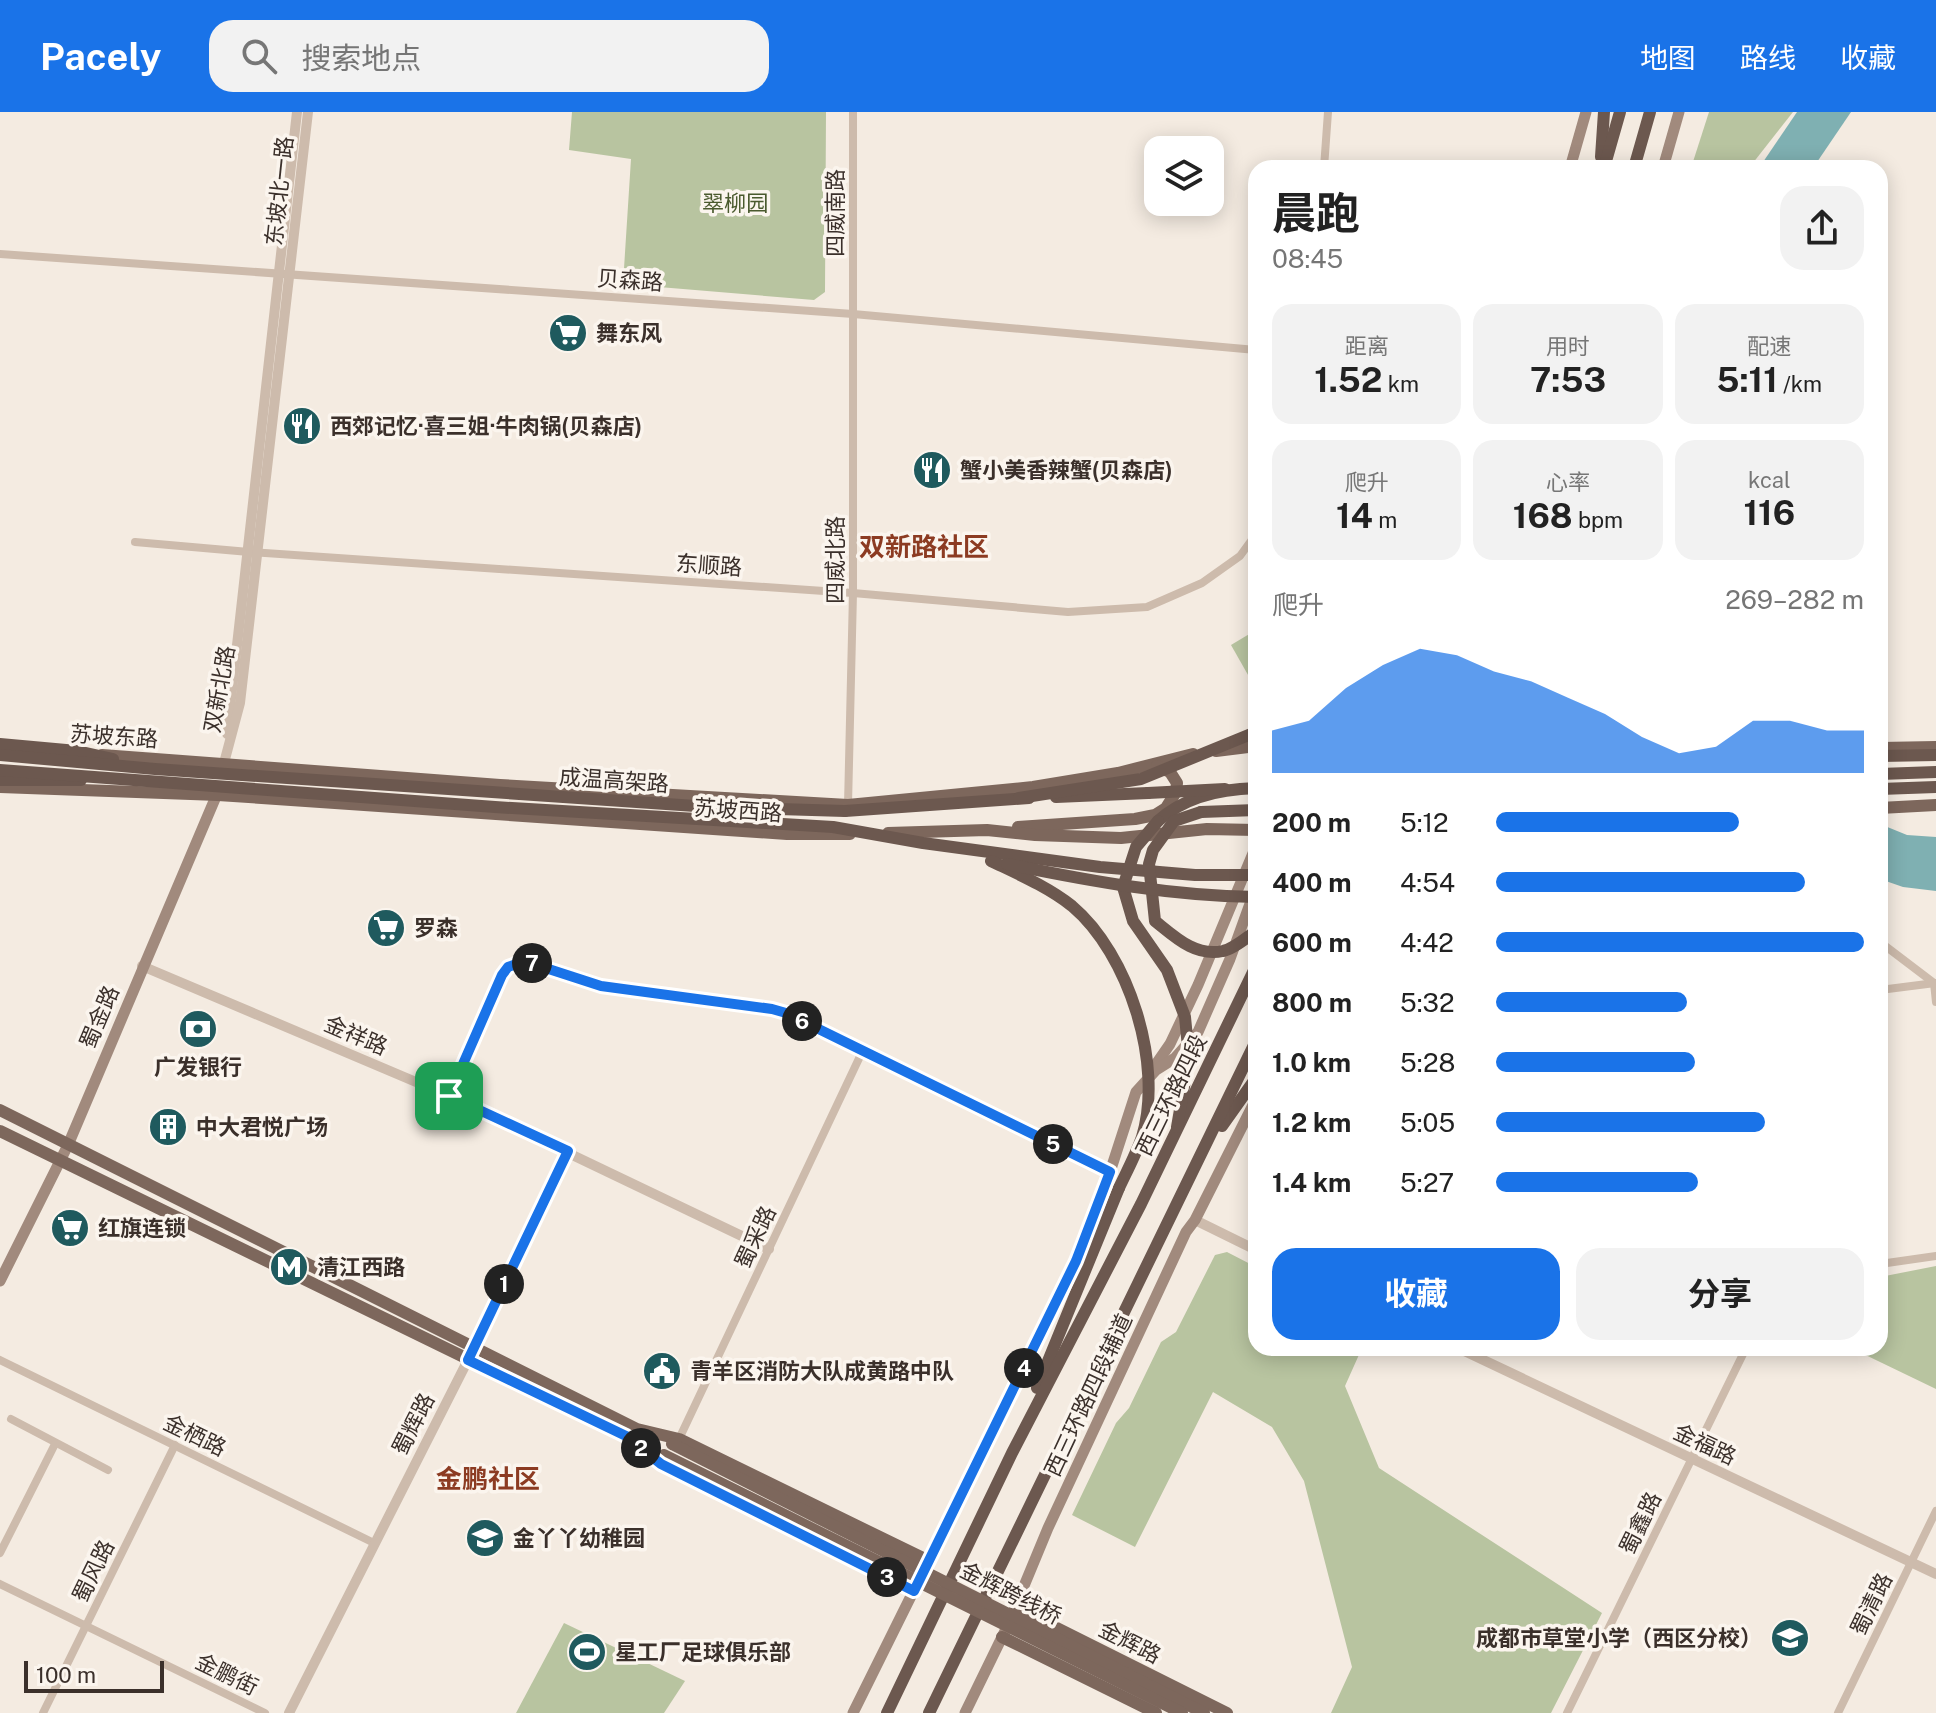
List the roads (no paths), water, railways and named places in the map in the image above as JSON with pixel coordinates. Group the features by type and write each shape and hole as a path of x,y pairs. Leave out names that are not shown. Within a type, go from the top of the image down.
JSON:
{"highway":[{"path":"1602,160 1604,112"},
{"path":"1605,160 1620,112"},
{"path":"1636,160 1650,112"},
{"path":"1019,798 1141,779 1248,735"},
{"path":"0,746 77,751 155,769"},
{"name":"成温高架路","path":"0,755 155,769 725,808 845,811 1019,798 1248,788"},
{"path":"1888,756 1936,755"},
{"path":"0,770 495,807 833,827 923,843 1100,867 1195,875 1248,875"},
{"path":"1888,774 1936,772"},
{"path":"0,780 120,779"},
{"path":"1888,789 1936,787"},
{"path":"1177,1127 1189,1058 1185,1017 1167,970 1133,921 1123,887 1136,847 1158,821 1171,809 1225,789"},
{"path":"1248,810 1201,812 1174,821 1153,850 1149,864 1155,921 1186,945 1200,951 1225,951 1248,936"},
{"path":"923,843 991,861 1142,889 1248,897"},
{"path":"991,861 1035,882 1072,907 1094,930 1121,974 1138,1012 1149,1081 1142,1137 1012,1453"},
{"name":"西三环路四段","path":"887,1713 1012,1453 1141,1204 1248,982"},
{"path":"929,1713 1248,1058"},
{"path":"1201,1155 1248,1089"}],"main road":[{"path":"1572,160 1586,112"},
{"path":"1665,160 1679,112"},
{"name":"苏坡东路","path":"0,746 224,763"},
{"name":"苏坡西路","path":"224,763 500,785 848,805 1033,787 1118,773 1187,755 1248,747"},
{"path":"1888,748 1936,747"},
{"name":"蜀金路","path":"0,1281 68,1145 142,966 218,795 224,763"},
{"path":"987,830 1155,815 1166,808 1176,792 1177,783 1170,772 1153,764"},
{"path":"0,787 218,795"},
{"name":"苏坡西路","path":"218,795 787,834 987,830 1121,838 1207,829 1248,830"},
{"path":"1888,808 1936,805"},
{"path":"1142,1085 1170,1044 1248,865"},
{"path":"853,1713 1076,1261 1136,1092 1156,1070 1175,1058 1198,1032 1248,909"},
{"path":"0,1110 475,1346 631,1432 661,1464 914,1591"},
{"name":"西三环路四段辅道","path":"965,1713 1166,1274 1248,1115"},
{"path":"0,1131 468,1360 631,1432 672,1446 929,1561"},
{"name":"金辉跨线桥","path":"672,1446 1182,1713"},
{"name":"金辉跨线桥","path":"672,1446 1204,1713"},
{"name":"金辉路","path":"1015,1607 1227,1713"},
{"path":"1002,1637 1156,1713"}],"street":[{"path":"285,273 297,112"},
{"name":"东坡北一路","path":"285,273 308,112"},
{"name":"四威南路","path":"853,112 853,314"},
{"path":"1325,160 1328,112"},
{"name":"贝森路","path":"0,254 853,314 1248,349"},
{"name":"双新北路","path":"224,763 254,552 285,273"},
{"name":"四威北路","path":"848,805 853,593 853,314"},
{"name":"东顺路","path":"135,542 853,593 1068,612 1147,607 1202,583 1240,556 1248,545"},
{"path":"1888,948 1935,983"},
{"path":"449,1096 502,975 508,967 524,961 601,986 772,1009 863,1050 1110,1172"},
{"name":"金祥路","path":"142,966 449,1096 769,1249"},
{"path":"1888,989 1935,983"},
{"path":"1935,983 1936,1002"},
{"name":"蜀采路","path":"672,1446 863,1050"},
{"name":"蜀辉路","path":"289,1713 475,1346 568,1151"},
{"path":"1195,1220 1248,1246"},
{"path":"1888,1263 1936,1256"},
{"name":"金福路","path":"1475,1356 1936,1574"},
{"name":"蜀鑫路","path":"1567,1713 1742,1356"},
{"name":"金栖路","path":"0,1360 374,1543"},
{"path":"11,1419 108,1470"},
{"path":"0,1553 55,1444"},
{"name":"蜀风路","path":"43,1713 175,1445"},
{"name":"蜀清路","path":"1838,1713 1936,1511"},
{"name":"金鹏街","path":"0,1584 265,1713"}],"water":[{"path":"1797,112 1851,112 1818,160 1764,160"},
{"path":"1888,827 1907,835 1936,837 1936,891 1888,882"}],"place":[{"name":"舞东风","path":"568,333"},
{"name":"西郊记忆·喜三姐·牛肉锅(贝森店)","path":"302,426"},
{"name":"蟹小美香辣蟹(贝森店)","path":"932,470"},
{"name":"罗森","path":"386,928"},
{"name":"广发银行","path":"198,1029"},
{"name":"中大君悦广场","path":"168,1127"},
{"name":"红旗连锁","path":"70,1228"},
{"name":"清江西路","path":"289,1267"},
{"name":"青羊区消防大队成黄路中队","path":"662,1371"},
{"name":"金丫丫幼稚园","path":"485,1538"},
{"name":"成都市草堂小学（西区分校）","path":"1790,1638"},
{"name":"星工厂足球俱乐部","path":"587,1652"}],"district":[{"name":"双新路社区","path":"924,546"},
{"name":"金鹏社区","path":"488,1478"}],"park label":[{"name":"翠柳园","path":"735,203"}]}
